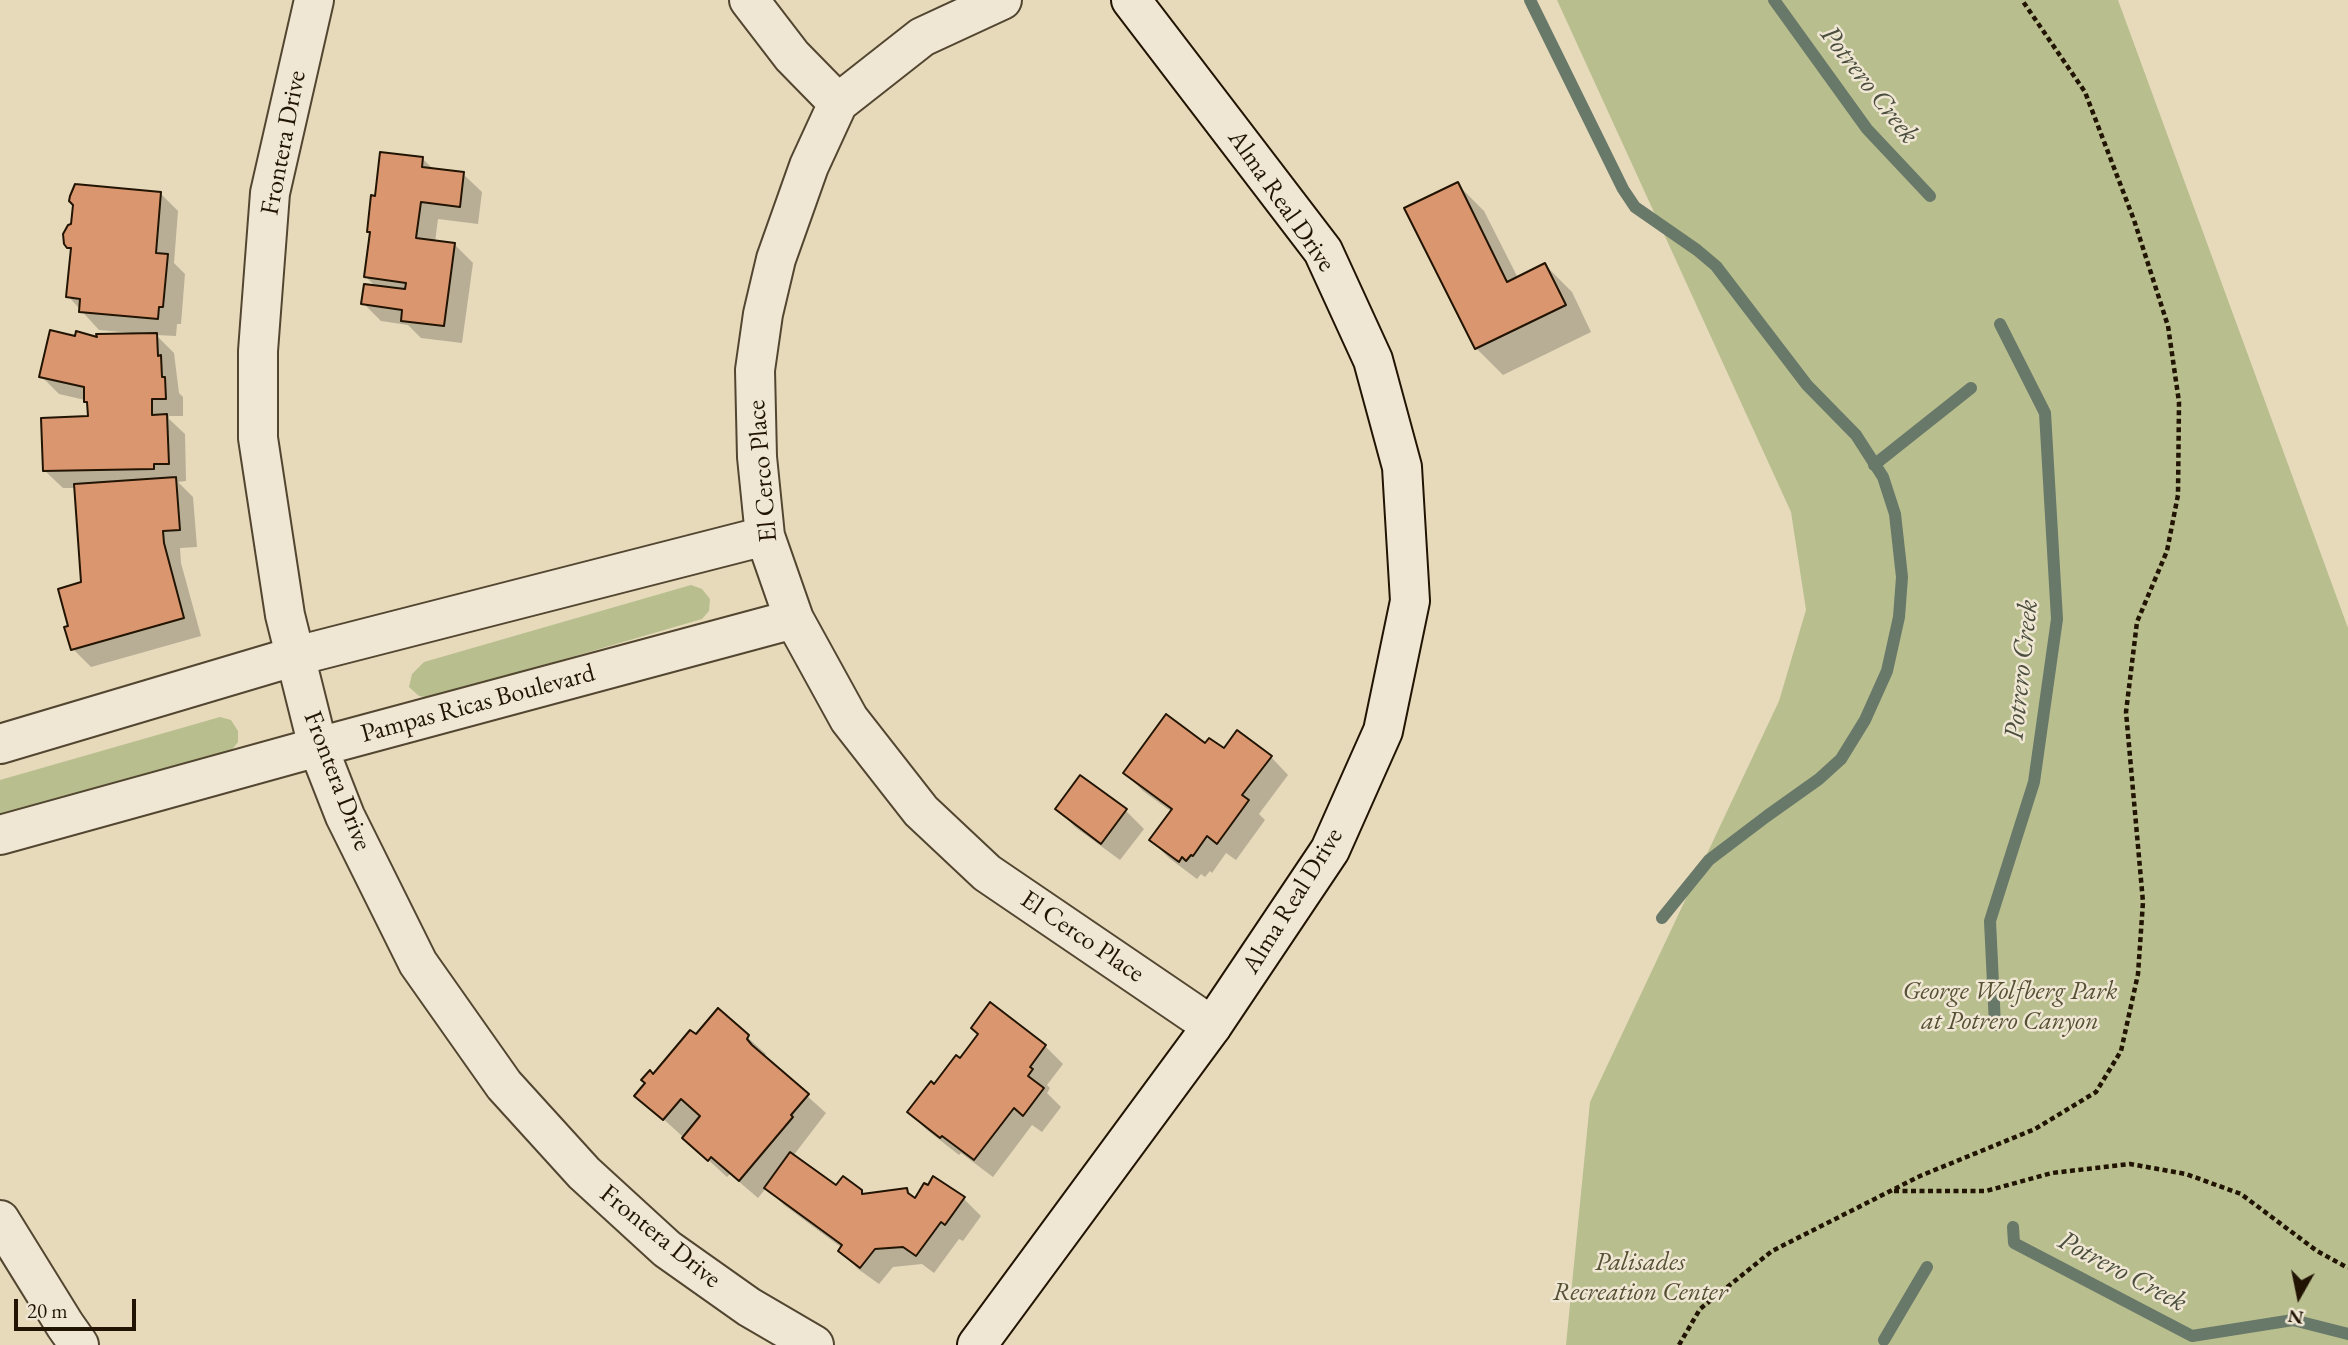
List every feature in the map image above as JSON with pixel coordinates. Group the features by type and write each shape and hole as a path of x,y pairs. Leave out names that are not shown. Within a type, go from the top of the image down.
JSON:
{"street":[{"name":"Frontera Drive","path":"314,0 270,193 258,351 258,438 285,615 318,747 345,816 418,964 504,1085 584,1173 667,1249 749,1307 814,1345"},
{"path":"749,0 792,56 838,103"},
{"name":"El Cerco Place","path":"1002,0 922,37 838,103 808,166 776,259 763,314 755,370 757,457 765,536 794,619 849,719 921,811 987,873 1212,1026"},
{"name":"Alma Real Drive","path":"977,1345 1212,1026 1330,850 1383,732 1410,601 1402,467 1373,359 1323,251 1131,0"},
{"path":"0,744 296,656 765,536"},
{"name":"Pampas Ricas Boulevard","path":"0,835 794,619"},
{"path":"0,1220 79,1345"}],"path":[{"path":"1679,1345 1700,1309 1772,1251 1920,1176 2035,1129 2096,1092 2121,1051 2138,974 2143,902 2126,712 2137,622 2167,551 2178,495 2179,402 2168,326 2134,220 2085,92 2022,0"},
{"path":"1890,1191 1986,1191 2052,1173 2130,1164 2186,1174 2241,1194 2317,1251 2348,1268"}],"green space":[{"name":"George Wolfberg Park at Potrero Canyon","path":"1557,0 2118,0 2348,628 2348,1345 1566,1345 1590,1102 1779,701 1806,610 1791,512"},
{"path":"691,585 702,589 710,599 709,611 702,619 431,698 419,696 409,687 412,674 424,662"},
{"path":"220,717 231,720 238,731 238,742 231,751 0,818 0,780"}],"building":[{"path":"380,152 423,157 422,167 464,172 460,207 421,202 416,238 455,243 444,326 401,321 402,310 361,304 364,284 405,289 406,283 364,277 370,232 367,232 371,195 375,196"},
{"path":"1458,182 1507,282 1545,263 1566,305 1475,349 1404,208"},
{"path":"75,184 161,192 156,253 168,254 163,307 159,307 158,319 79,312 80,299 66,297 71,248 64,244 63,234 71,224 73,205 69,201"},
{"path":"50,330 75,336 76,331 97,337 96,334 157,333 158,356 161,355 166,399 152,399 152,415 167,414 169,464 154,464 154,469 43,471 41,418 88,416 84,387 39,377"},
{"path":"176,477 180,530 163,531 184,618 71,650 58,589 81,582 74,484"},
{"path":"1166,714 1205,743 1209,738 1224,748 1237,730 1272,756 1242,795 1249,800 1217,844 1207,836 1193,856 1186,861 1182,857 1179,862 1149,840 1172,809 1123,773"},
{"path":"1080,775 1127,809 1101,844 1055,809"},
{"path":"990,1002 1046,1045 1030,1067 1033,1069 1028,1076 1044,1088 1023,1116 1014,1108 974,1160 907,1112 931,1081 934,1084 956,1055 960,1058 978,1034 971,1028"},
{"path":"718,1008 749,1035 747,1039 752,1045 809,1094 739,1181 711,1157 708,1161 682,1138 700,1116 681,1099 663,1120 634,1096 645,1083 641,1080 650,1070 653,1074 690,1030 696,1034"},
{"path":"790,1152 836,1185 843,1176 862,1190 862,1194 907,1188 908,1193 915,1198 924,1183 928,1185 933,1176 965,1197 945,1225 941,1222 916,1256 903,1247 875,1249 860,1268 838,1251 842,1245 764,1188"}],"waterway":[{"path":"1530,0 1623,189 1635,207 1716,266 1807,385 1856,435 1883,477 1895,514 1902,577 1899,617 1887,671 1865,720 1841,759 1819,779 1709,860 1662,918"},
{"name":"Potrero Creek","path":"1774,0 1867,129 1930,196"},
{"name":"Potrero Creek","path":"1995,1025 1990,921 2034,782 2057,619 2045,413 2000,324"},
{"path":"1874,465 1971,388"},
{"name":"Potrero Creek","path":"2013,1227 2014,1243 2192,1336 2293,1320 2348,1334"},
{"path":"1884,1340 1927,1267"}],"park label":[{"name":"Palisades Recreation Center","path":"1640,1278"}]}
